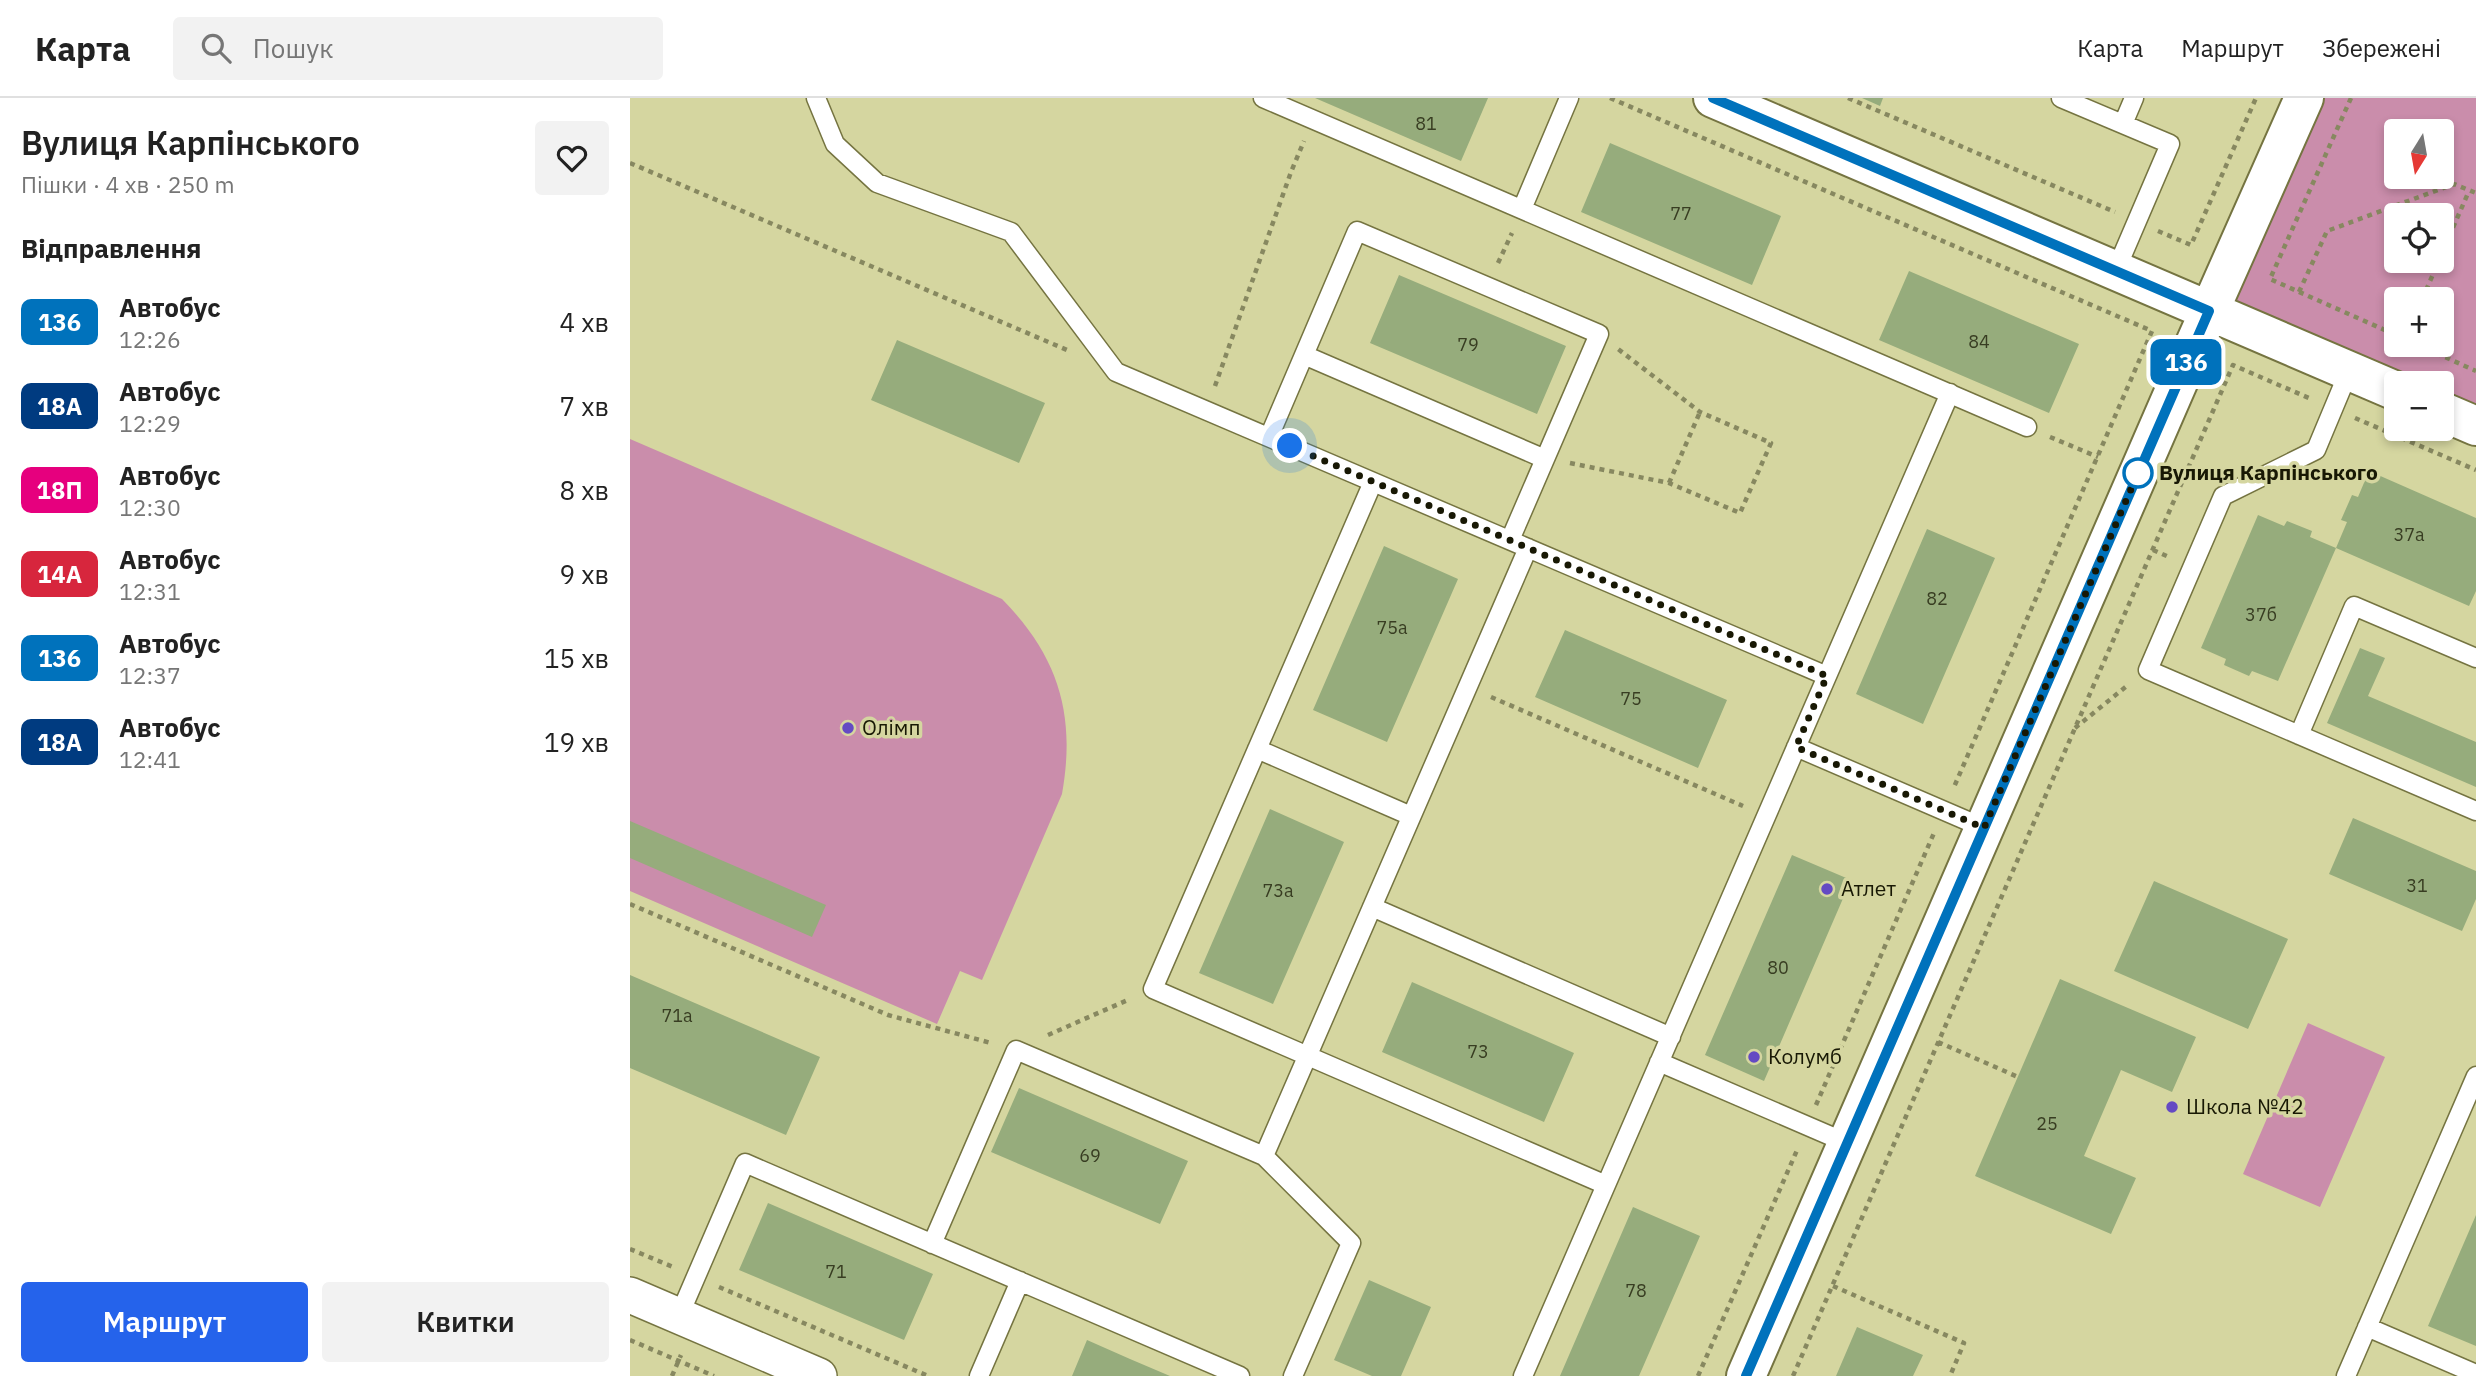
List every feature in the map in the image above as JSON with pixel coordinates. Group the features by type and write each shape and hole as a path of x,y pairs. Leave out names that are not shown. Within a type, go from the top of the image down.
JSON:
{"street":[{"path":"1713,98 2384,386"},
{"path":"1746,1376 2304,98"},
{"path":"2454,417 2476,426"},
{"path":"630,1295 819,1376"}],"lane":[{"path":"816,98 835,144 877,183 1012,232 1116,372 1827,676"},
{"path":"1263,98 2027,427"},
{"path":"1521,209 1569,98"},
{"path":"2061,98 2170,145 2116,271"},
{"path":"2123,124 2134,98"},
{"path":"1269,437 1357,231 1599,334 1510,540"},
{"path":"1304,355 1545,458"},
{"path":"2349,372 2316,450 2223,496 2148,670 2476,811"},
{"path":"1523,1376 1950,393"},
{"path":"1373,482 1153,989 1606,1185"},
{"path":"1264,1156 1528,548"},
{"path":"2299,735 2354,606 2476,658"},
{"path":"1796,747 1984,828"},
{"path":"1257,749 1412,816"},
{"path":"1372,907 1671,1037"},
{"path":"932,1244 1016,1050 1264,1156 1351,1243 1293,1376"},
{"path":"1659,1062 1847,1143"},
{"path":"2346,1376 2469,1111 2476,1076"},
{"path":"679,1316 745,1163 1240,1376"},
{"path":"979,1376 1020,1281"},
{"path":"2367,1327 2476,1374"}],"path":[{"path":"1610,98 2152,331 1698,1376"},
{"path":"1848,98 2190,244 2256,98"},
{"path":"2351,98 2270,279 2384,330"},
{"path":"1207,410 1302,146"},
{"path":"630,163 1116,372"},
{"path":"2299,292 2327,231 2454,184 2476,193"},
{"path":"2454,225 2469,191"},
{"path":"1499,261 1511,235"},
{"path":"1545,458 1669,483 1740,513 1771,443 1700,412 1599,334"},
{"path":"2445,357 2476,371"},
{"path":"1793,1376 2232,366"},
{"path":"1669,483 1700,412"},
{"path":"2027,427 2098,457"},
{"path":"2075,729 2148,670"},
{"path":"1468,687 1766,816"},
{"path":"630,904 888,1014 1016,1050 1153,989"},
{"path":"1938,1042 2018,1077"},
{"path":"630,1248 928,1376"},
{"path":"1833,1286 1964,1343 1950,1376"},
{"path":"630,1340 714,1376"}],"shaded area":[{"path":"2304,98 2476,98 2476,426 2454,417 2454,371 2384,371 2384,378 2209,311"},
{"name":"Олімп","path":"630,439 1002,599 1022,621 1050,665 1059,689 1067,738 1062,794 982,980 960,971 937,1024 630,891"},
{"path":"2308,1023 2385,1057 2320,1207 2243,1174"}],"building":[{"path":"1315,98 1488,98 1461,161"},
{"path":"1862,98 1883,98 1880,106"},
{"path":"1610,143 1781,216 1752,285 1581,212"},
{"path":"1909,271 2079,344 2049,413 1879,340"},
{"path":"1399,275 1566,346 1537,414 1370,343"},
{"path":"897,340 1045,403 1019,463 871,400"},
{"path":"2369,471 2476,518 2476,591 2469,606 2336,548 2347,522 2341,520 2352,495 2358,497"},
{"path":"2258,515 2284,526 2287,521 2312,531 2310,537 2336,548 2278,681 2252,671 2249,676 2224,665 2226,659 2201,648"},
{"path":"1927,529 1995,558 1923,724 1856,694"},
{"path":"1384,546 1458,579 1387,742 1313,710"},
{"path":"1565,630 1727,700 1698,768 1535,697"},
{"path":"2360,648 2385,658 2368,696 2476,742 2476,787 2327,723"},
{"path":"1270,809 1344,842 1273,1004 1199,973"},
{"path":"2353,818 2476,871 2476,899 2462,931 2329,874"},
{"path":"630,821 826,905 812,937 630,858"},
{"path":"1792,855 1851,880 1764,1081 1705,1055"},
{"path":"2154,881 2288,939 2248,1029 2114,971"},
{"path":"630,975 820,1057 786,1135 630,1068"},
{"path":"2060,979 2196,1037 2172,1092 2121,1070 2084,1156 2136,1178 2111,1234 1975,1176"},
{"path":"1412,982 1574,1053 1544,1122 1382,1052"},
{"path":"1019,1088 1188,1161 1160,1224 991,1152"},
{"path":"768,1203 933,1274 904,1340 739,1270"},
{"path":"1633,1207 1700,1236 1639,1376 1560,1376"},
{"path":"2476,1215 2476,1346 2428,1326"},
{"path":"1369,1280 1431,1307 1401,1376 1372,1376 1334,1360"},
{"path":"1857,1327 1923,1355 1913,1376 1836,1376"},
{"path":"1087,1340 1130,1359 1170,1376 1072,1376"}],"bus line":[{"name":"136","path":"1713,98 2209,311 1746,1376"}],"place":[{"name":"Вулиця Карпінського","path":"2138,473"},
{"name":"Олімп","path":"848,728"},
{"name":"Атлет","path":"1827,889"},
{"name":"Колумб","path":"1754,1057"},
{"name":"Школа №42","path":"2172,1107"}],"route":[{"path":"1290,446 1827,676 1796,747 1984,828 2138,473"}]}
